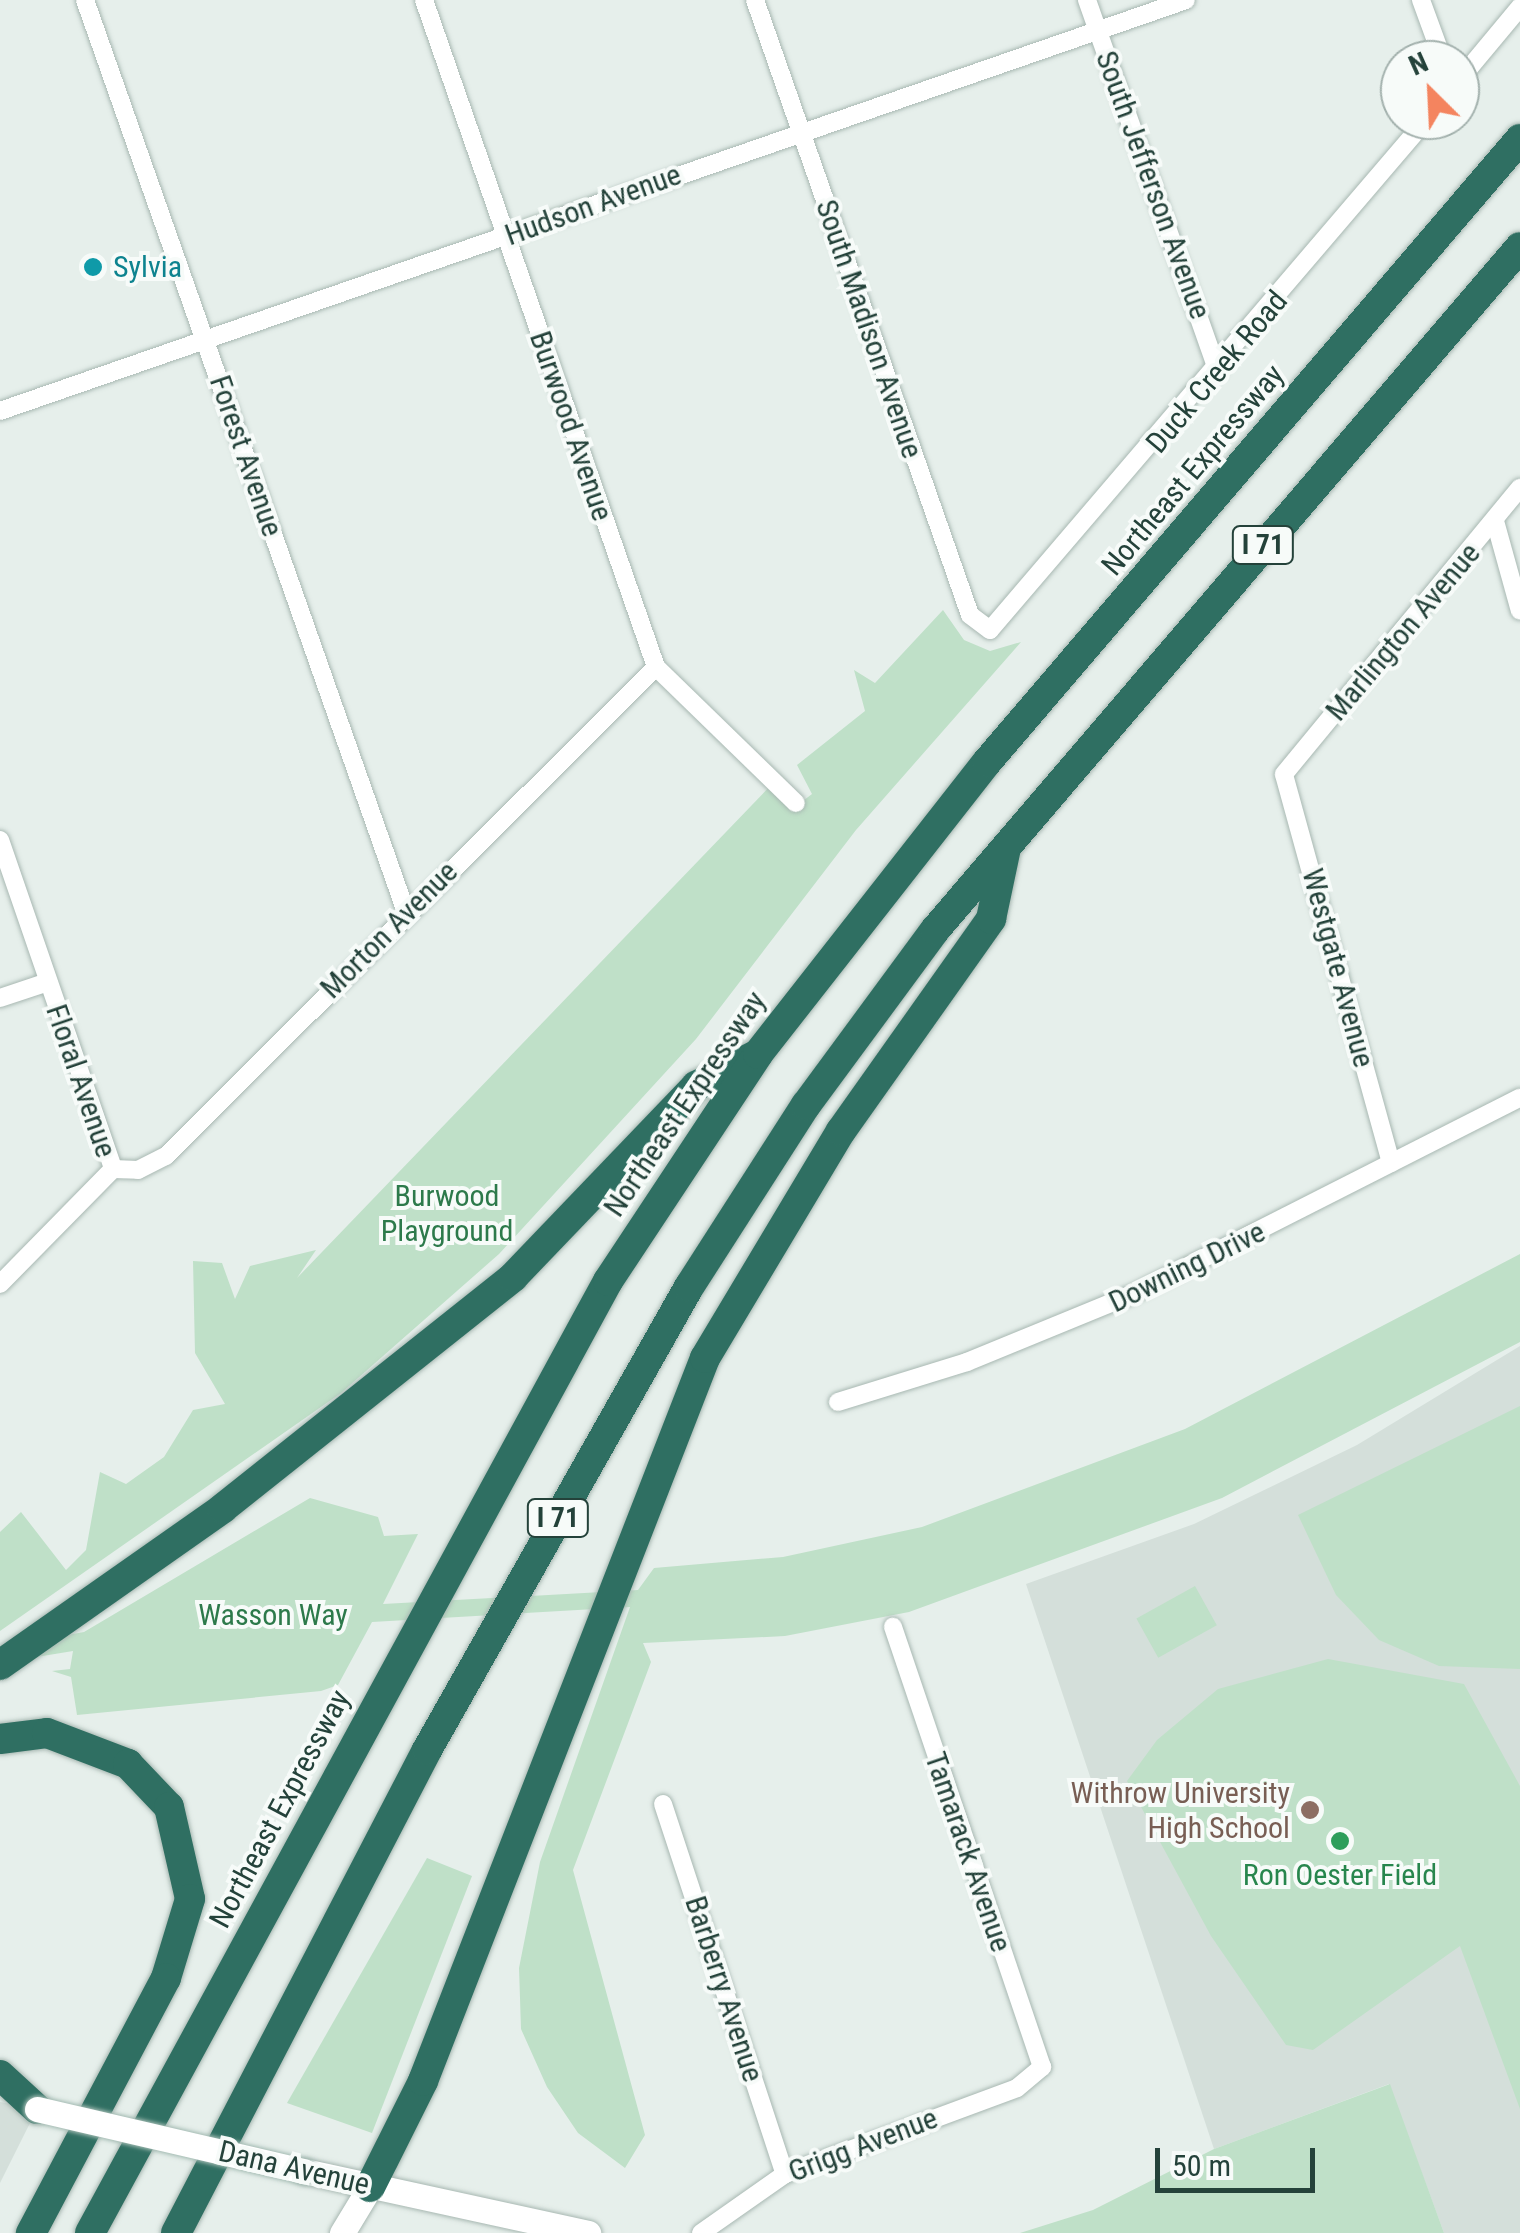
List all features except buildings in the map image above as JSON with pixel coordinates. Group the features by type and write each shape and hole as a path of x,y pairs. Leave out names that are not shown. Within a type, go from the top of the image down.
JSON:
{"highway":[{"name":"Northeast Expressway","path":"90,2233 608,1281 758,1054 975,777 1520,139"},
{"name":"I 71","path":"176,2233 427,1750 689,1287 806,1105 1007,845 1520,247"},
{"path":"370,2187 423,2082 705,1358 841,1131 992,919 1007,845"},
{"path":"0,1665 223,1508 513,1278 696,1086 758,1054"},
{"path":"0,1738 47,1733 128,1764 169,1807 190,1900 166,1978 30,2233"},
{"path":"0,2075 37,2109"}],"street":[{"name":"Forest Avenue","path":"85,0 406,912"},
{"name":"Burwood Avenue","path":"424,0 656,667 796,803"},
{"name":"South Madison Avenue","path":"755,0 970,615 990,630 1006,622"},
{"name":"South Jefferson Avenue","path":"1087,0 1218,371"},
{"name":"Hudson Avenue","path":"0,410 1186,0"},
{"path":"1421,0 1436,40"},
{"path":"1480,55 1520,8"},
{"name":"Duck Creek Road","path":"1006,622 1409,140"},
{"name":"Marlington Avenue","path":"1284,774 1520,488"},
{"path":"1495,522 1520,611"},
{"name":"Morton Avenue","path":"113,1169 138,1170 166,1156 406,912 656,667"},
{"name":"Westgate Avenue","path":"1284,774 1390,1163"},
{"name":"Floral Avenue","path":"0,840 113,1169 0,1284"},
{"path":"0,998 48,982"},
{"name":"Downing Drive","path":"838,1402 1062,1326 1520,1098"},
{"name":"Tamarack Avenue","path":"893,1626 1032,2034 1036,2076"},
{"name":"Barberry Avenue","path":"663,1804 785,2174"},
{"name":"Grigg Avenue","path":"701,2233 785,2174 1036,2076"},
{"name":"Dana Avenue","path":"0,2102 588,2233"},
{"path":"342,2233 370,2187"}],"shaded area":[{"name":"Withrow University High School","path":"1520,1346 1520,2233 1444,2233 1389,2084 1214,2149 1026,1584 1194,1524 1357,1445"},
{"path":"0,2102 37,2109 0,2183"}],"green space":[{"name":"Burwood Playground","path":"943,610 964,640 990,651 1021,642 856,830 696,1039 499,1254 341,1393 0,1631 0,1532 21,1512 66,1570 86,1550 100,1472 126,1484 164,1457 193,1410 225,1404 195,1353 193,1261 222,1263 235,1299 250,1266 316,1250 297,1278 774,782 795,807 812,794 797,765 865,711 854,670 875,683"},
{"name":"Wasson Way","path":"1520,1254 1520,1342 1222,1498 909,1612 785,1636 643,1643 651,1662 573,1870 645,2135 625,2168 578,2133 547,2087 521,2029 519,1968 540,1862 630,1607 372,1622 338,1685 321,1691 77,1715 71,1677 52,1671 70,1669 73,1651 0,1663 0,1647 84,1632 310,1498 378,1517 384,1536 418,1534 383,1604 638,1590 654,1568 783,1557 922,1527 1185,1429"},
{"path":"1520,1406 1520,1669 1439,1666 1379,1640 1336,1595 1298,1515"},
{"path":"1195,1586 1217,1625 1158,1658 1136,1618"},
{"name":"Ron Oester Field","path":"1328,1659 1464,1684 1520,1786 1520,2109 1460,1946 1313,2050 1286,2045 1211,1936 1127,1781 1157,1740 1218,1689"},
{"path":"427,1858 472,1876 372,2133 287,2103"},
{"path":"1390,2084 1444,2233 1020,2233 1093,2210 1214,2149"}],"place":[{"name":"Sylvia","path":"93,267"},
{"name":"Withrow University High School","path":"1310,1810"},
{"name":"Ron Oester Field","path":"1340,1841"}]}
